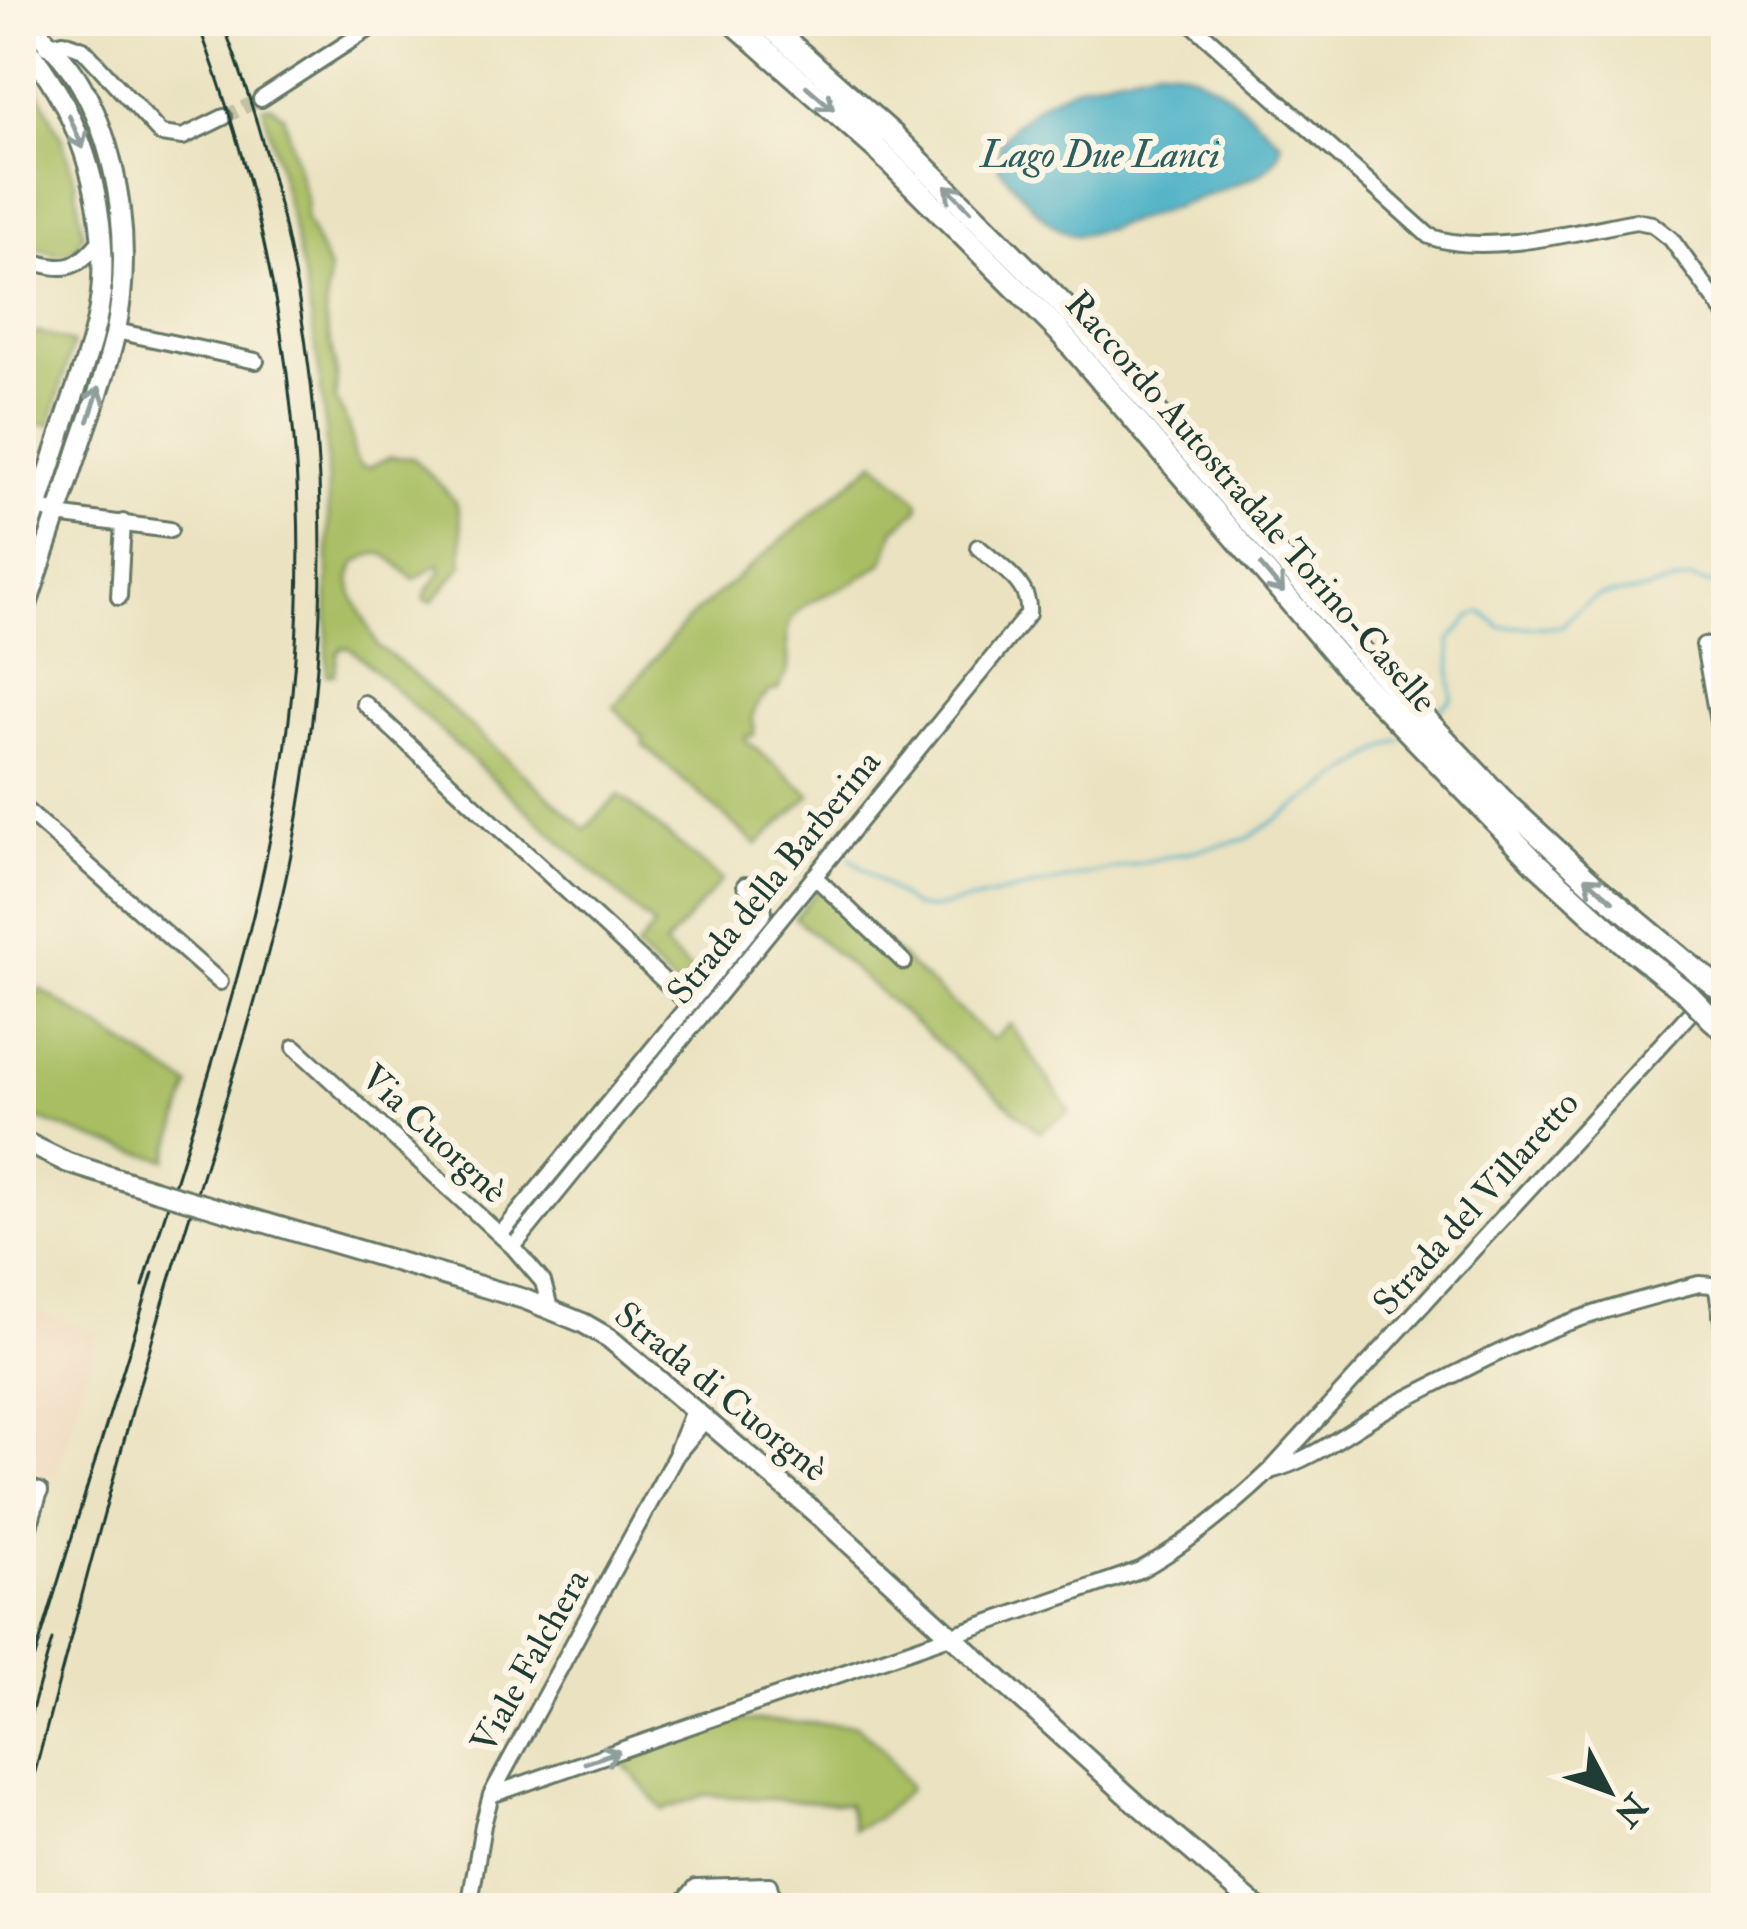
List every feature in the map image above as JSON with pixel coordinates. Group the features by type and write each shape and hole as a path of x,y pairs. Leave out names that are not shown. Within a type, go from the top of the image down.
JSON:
{"highway":[{"name":"Raccordo Autostradale Torino-Caselle","path":"732,21 1032,288"},
{"name":"Raccordo Autostradale Torino-Caselle","path":"764,21 893,135 1400,692 1721,1016"}],"main road":[{"path":"21,556 92,340 102,282 95,190 85,154 29,21"},
{"path":"21,623 116,331 123,263 122,226 102,133 80,82 40,52"},
{"name":"Strada di Cuorgnè","path":"21,1140 68,1162 154,1190 524,1299 609,1338 825,1521 1258,1908"}],"street":[{"path":"260,99 381,21"},
{"path":"1190,21 1429,236 1447,243 1516,241 1636,221 1652,224 1671,239 1726,315"},
{"path":"40,52 69,43 83,49 161,134 183,137 224,117"},
{"path":"21,259 59,268 74,266 101,240"},
{"path":"116,331 256,361"},
{"path":"38,506 57,515 170,530"},
{"path":"119,597 123,522"},
{"name":"Strada della Barberina","path":"513,1247 1028,614 1029,600 1022,585 979,548"},
{"path":"1704,645 1726,766"},
{"name":"Strada della Barberina","path":"364,703 689,1004"},
{"path":"21,806 220,982"},
{"path":"814,876 904,962"},
{"name":"Strada della Barberina","path":"500,1235 764,913 763,904 745,885"},
{"name":"Strada del Villaretto","path":"491,1795 1140,1570 1227,1511 1270,1471 1726,974"},
{"name":"Via Cuorgnè","path":"295,1046 513,1247 546,1287 550,1308"},
{"path":"524,1299 531,1267"},
{"name":"Strada del Villaretto","path":"1270,1471 1290,1466 1384,1410 1480,1362 1620,1305 1712,1285 1718,1291 1726,1346"},
{"name":"Viale Falchera","path":"469,1908 491,1795 700,1414"},
{"path":"21,1484 40,1491 21,1553"},
{"path":"678,1908 696,1887 769,1885 775,1908"}],"shaded area":[{"path":"21,1306 100,1332 55,1477 21,1466"}],"green space":[{"path":"21,68 35,84 62,139 75,181 83,235 74,251 55,254 21,243"},
{"path":"271,105 283,115 307,202 305,218 329,270 325,318 337,375 335,400 352,438 353,455 359,465 368,468 391,457 413,458 453,498 460,518 463,565 432,602 424,600 441,572 439,564 414,579 381,554 355,564 350,579 353,596 378,647 585,829 619,795 722,880 664,946 703,981 691,996 636,949 654,927 350,648 337,653 335,674 327,675 323,406 299,255 263,106"},
{"path":"38,332 73,343 50,425 21,422 27,378 26,372 21,373 21,349"},
{"path":"876,461 919,502 918,510 895,529 880,565 806,605 789,626 786,675 777,690 756,707 754,733 746,741 811,795 757,845 643,745 644,739 614,707 688,619"},
{"path":"822,885 992,1040 1010,1024 1070,1111 1039,1132 795,918"},
{"path":"40,989 190,1086 167,1160 96,1140 21,1110 21,1015"},
{"path":"709,1719 856,1725 882,1748 910,1788 878,1818 853,1829 848,1804 705,1795 663,1810 618,1757"}],"water":[{"name":"Lago Due Lanci","path":"1156,67 1192,74 1224,92 1281,143 1277,157 1261,173 1198,199 1087,233 1064,232 998,166 1000,143 1044,101 1081,84"}],"waterway":[{"path":"1435,713 1452,699 1450,640 1482,612 1500,627 1561,627 1599,596 1691,578 1708,584 1726,582"},
{"path":"850,858 914,907 932,909 1247,839 1401,740"}],"tunnel":[{"path":"224,117 261,99"}],"railway":[{"path":"143,1286 214,1056 261,882 289,720 297,618 298,517 279,317 231,120 197,21"},
{"path":"21,1824 144,1368 262,975 289,864 307,758 318,651 321,544 304,332 257,123 222,21"},
{"path":"35,1657 153,1273"},
{"path":"21,1748 52,1640"}]}
